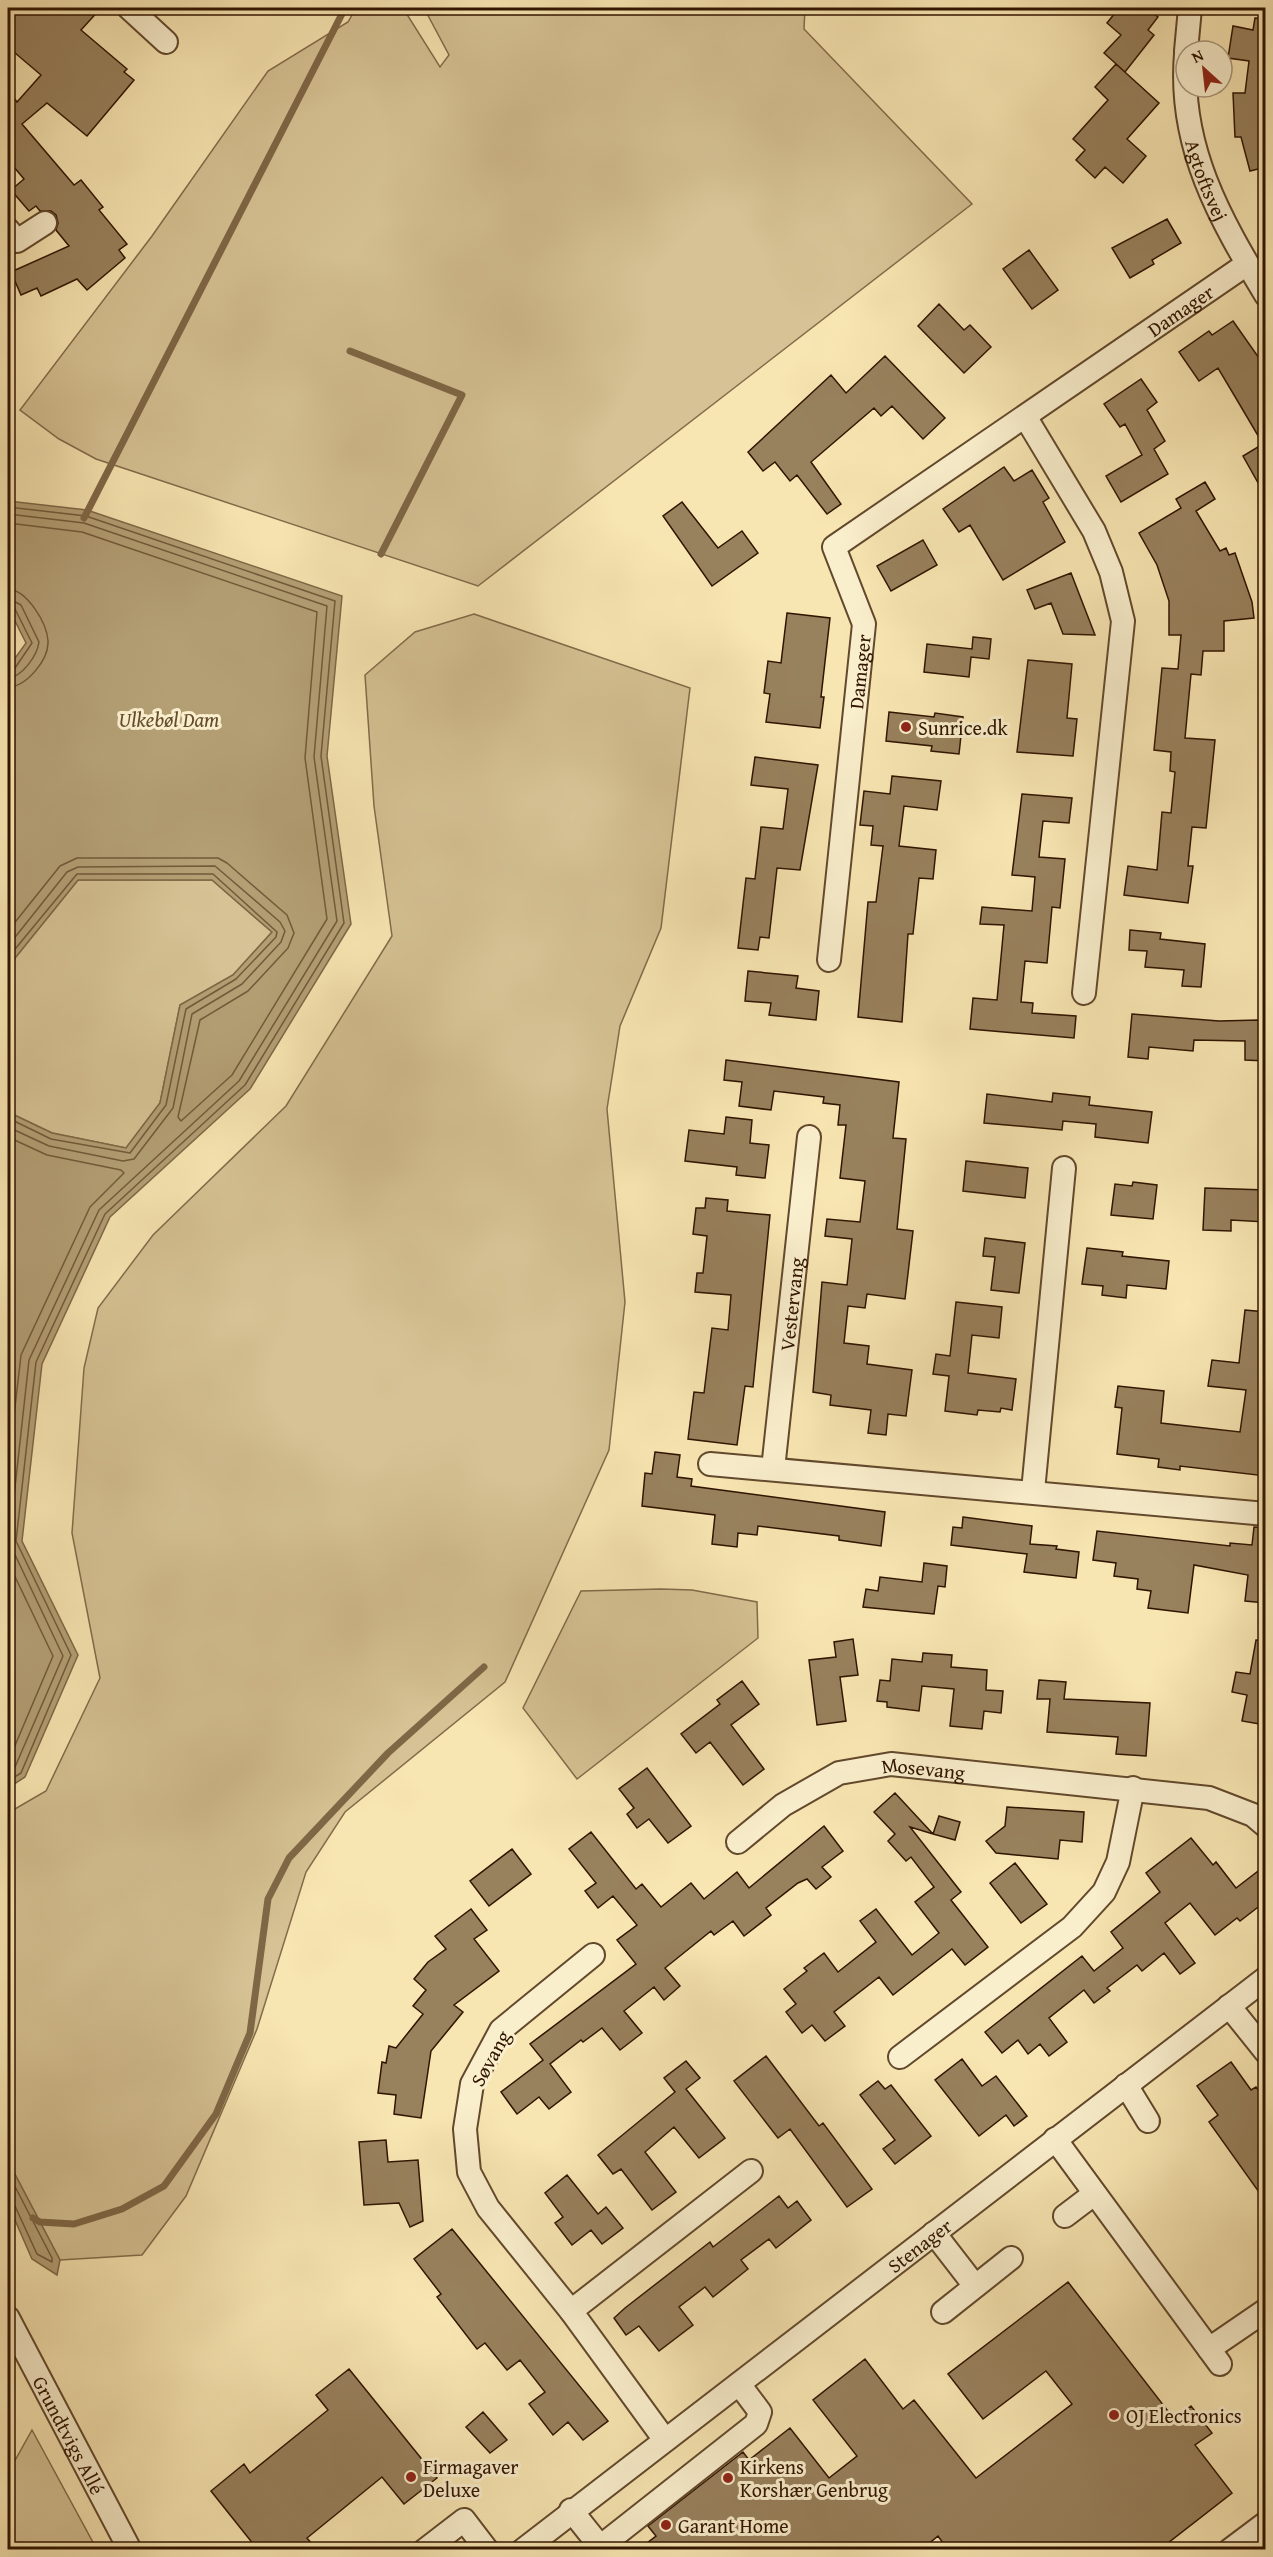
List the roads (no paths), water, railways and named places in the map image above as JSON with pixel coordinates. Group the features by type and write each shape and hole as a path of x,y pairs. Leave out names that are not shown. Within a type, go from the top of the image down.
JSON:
{"street":[{"path":"129,8 166,42"},
{"name":"Agtoftsvej","path":"1187,39 1190,8"},
{"name":"Agtoftsvej","path":"1186,99 1190,130 1205,184 1266,295"},
{"path":"8,230 17,241 45,223"},
{"name":"Damager","path":"829,960 864,624 834,547 1026,418 1247,264"},
{"path":"1026,418 1095,531 1111,572 1123,621 1084,993"},
{"name":"Vestervang","path":"773,1469 809,1137"},
{"path":"1033,1491 1064,1168"},
{"path":"710,1464 1033,1491 1266,1514"},
{"name":"Mosevang","path":"738,1842 783,1805 839,1773 891,1764 1133,1788 1209,1798 1253,1815 1266,1826"},
{"path":"900,2057 1072,1927 1104,1892 1118,1862 1133,1788"},
{"name":"Søvang","path":"593,1955 501,2030 472,2084 465,2129 469,2172 488,2208 571,2311 665,2440"},
{"name":"Stenager","path":"523,2550 572,2510 1266,1978"},
{"path":"1229,2006 1266,2052"},
{"path":"1126,2085 1148,2121"},
{"path":"1055,2139 1214,2357 1266,2310"},
{"path":"571,2311 751,2171"},
{"path":"1065,2216 1094,2193"},
{"path":"934,2233 975,2286"},
{"path":"943,2312 1011,2258"},
{"name":"Grundtvigs Allé","path":"8,2318 130,2550"},
{"path":"572,2510 602,2548 756,2424 760,2412 739,2384"},
{"name":"Grundtvigs Allé","path":"114,2520 137,2550"},
{"path":"425,2550 464,2520 487,2550"},
{"path":"1230,2550 1266,2523"}],"water":[{"name":"Ulkebøl Dam","path":"8,501 87,510 342,596 327,756 351,924 250,1089 110,1217 42,1364 22,1541 78,1655 25,1777 8,1788 8,1112 52,1133 126,1148 160,1103 180,1005 233,975 272,932 212,880 78,880 15,958 8,982 8,668 26,643 8,607"},
{"path":"8,2161 60,2260 57,2275 32,2259 8,2204"}],"waterway":[{"path":"84,518 345,8"},
{"path":"350,351 462,395 381,554"},
{"path":"33,2218 40,2222 74,2224 122,2209 164,2186 216,2114 250,2033 268,1899 289,1858 388,1753 484,1667"}],"place":[{"name":"Sunrice.dk","path":"906,727"},
{"name":"OJ Electronics","path":"1114,2415"},
{"name":"Firmagaver Deluxe","path":"411,2477"},
{"name":"Kirkens Korshær Genbrug","path":"728,2478"},
{"name":"Garant Home","path":"666,2525"}]}
